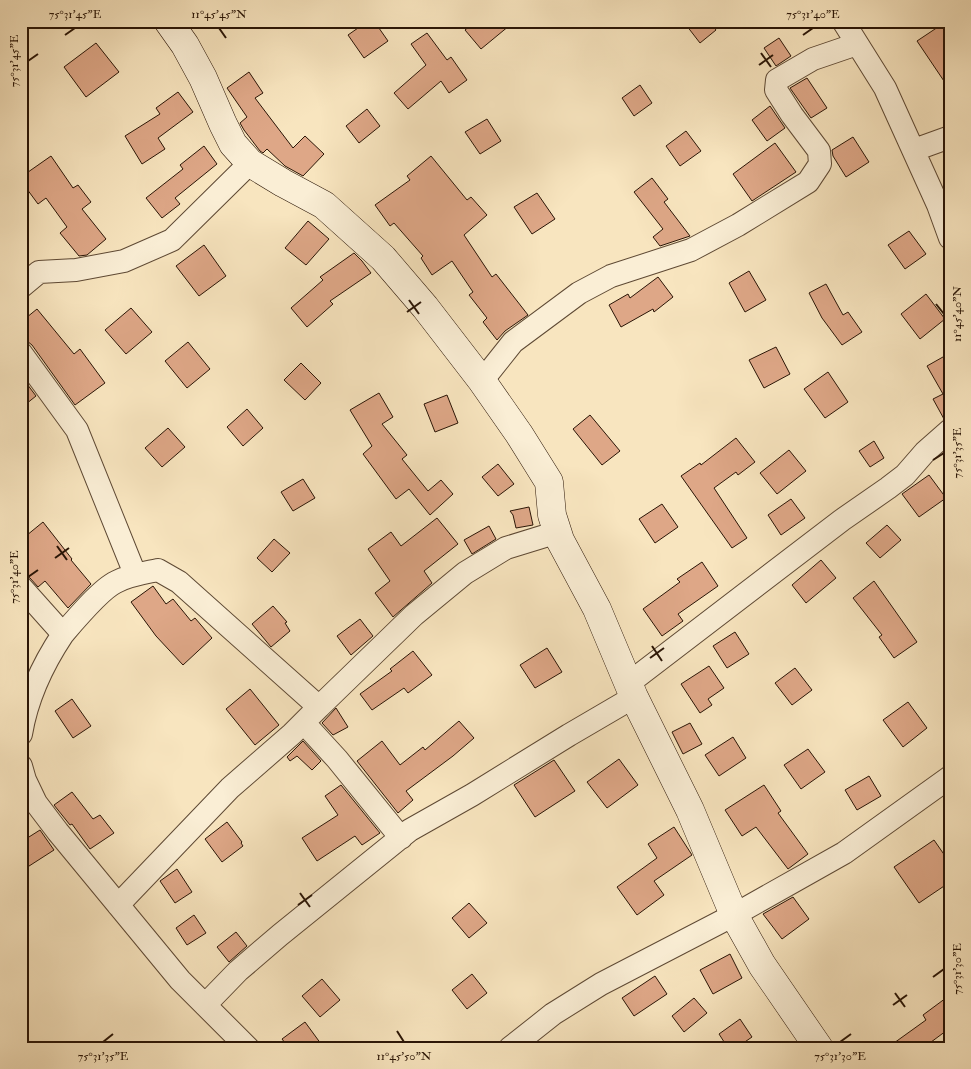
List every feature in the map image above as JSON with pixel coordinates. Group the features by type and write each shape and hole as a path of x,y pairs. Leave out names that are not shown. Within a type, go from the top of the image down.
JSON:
{"main road":[{"path":"168,21 185,45 203,78 222,124 233,144 250,163 283,184 324,205 383,258 425,307 520,434 548,482 552,516 560,540 598,609 632,690 690,810 734,915 762,965 819,1048"}],"street":[{"path":"843,21 884,88 914,150 950,238"},
{"path":"482,382 513,342 579,292 611,276 691,250 808,182 820,164 819,151 776,90 777,80 813,59 857,44"},
{"path":"914,150 950,137"},
{"path":"21,287 39,272 76,270 124,261 172,240 250,163"},
{"path":"21,353 77,430 135,574"},
{"path":"205,1005 238,971 280,934 410,830 472,795 569,734 632,690 842,520 868,504 905,475 925,452 950,430"},
{"path":"118,905 230,788 311,715 414,615 465,573 506,548 558,532"},
{"path":"21,734 25,712 47,658 63,634 92,602 114,582 135,574 158,570 179,582 311,715 337,759 401,838"},
{"path":"21,588 63,634"},
{"path":"21,766 25,780 36,803 180,980 240,1045"},
{"path":"510,1048 553,1014 601,984 734,915 844,853 950,777"}],"building":[{"path":"368,21 374,21 388,41 364,58 348,35"},
{"path":"476,21 515,21 481,49 465,30"},
{"path":"683,21 709,21 716,30 700,43"},
{"path":"941,25 950,38 950,90 917,41"},
{"path":"427,33 447,60 451,57 467,80 449,93 441,81 408,109 394,93 426,65 411,44"},
{"path":"779,38 791,56 776,66 764,48"},
{"path":"96,43 119,72 86,97 64,67"},
{"path":"249,72 263,93 255,98 293,148 305,136 324,154 303,176 285,166 267,149 263,153 260,151 240,123 247,117 227,88"},
{"path":"807,78 827,108 811,118 790,88"},
{"path":"640,85 652,103 634,116 622,98"},
{"path":"178,92 193,112 158,138 165,149 142,164 125,136 160,114 156,108"},
{"path":"770,106 785,128 767,141 752,120"},
{"path":"367,109 380,126 359,143 346,126"},
{"path":"487,119 501,141 480,154 465,132"},
{"path":"686,131 701,151 680,166 666,146"},
{"path":"853,137 869,162 846,177 833,156 832,150"},
{"path":"775,143 796,172 752,201 733,174"},
{"path":"204,146 217,164 175,198 180,204 162,218 146,198 183,169 180,165"},
{"path":"51,156 73,188 78,185 91,202 82,209 106,239 87,255 79,256 60,233 67,227 46,198 38,204 21,181 21,177"},
{"path":"431,156 467,200 471,197 487,215 464,235 492,277 496,274 528,315 505,331 497,340 483,322 487,318 469,295 473,292 452,261 432,275 421,258 423,256 394,223 390,226 375,205 410,180 407,176"},
{"path":"652,178 668,199 664,202 690,236 660,246 653,237 663,229 634,192"},
{"path":"537,193 555,219 532,234 514,207"},
{"path":"308,221 329,239 306,265 285,248"},
{"path":"909,231 926,254 905,269 888,245"},
{"path":"204,245 226,276 199,296 176,266"},
{"path":"354,253 371,273 330,301 333,304 307,327 291,308 323,280 320,277"},
{"path":"749,271 766,300 745,312 729,283"},
{"path":"658,277 673,297 654,312 653,309 621,327 609,305 628,294 630,298"},
{"path":"826,284 843,315 848,312 862,332 842,345 822,318 809,293"},
{"path":"926,294 945,319 920,339 901,314"},
{"path":"131,308 152,332 126,354 105,330"},
{"path":"37,309 74,354 80,349 105,383 75,405 32,345 27,341 21,340 21,322"},
{"path":"188,342 210,369 187,388 165,361"},
{"path":"776,347 790,374 764,388 749,360"},
{"path":"950,353 950,417 944,419 933,399 943,394 927,366"},
{"path":"301,363 321,383 305,400 284,380"},
{"path":"828,372 848,402 825,418 804,389"},
{"path":"21,376 36,396 21,408"},
{"path":"379,393 393,417 382,424 407,455 402,459 428,491 441,480 453,494 430,515 409,489 396,499 363,454 372,446 350,410"},
{"path":"447,395 458,423 435,432 424,404"},
{"path":"247,409 263,428 243,446 227,427"},
{"path":"590,415 620,451 602,465 573,429"},
{"path":"168,428 185,447 162,467 145,448"},
{"path":"736,438 755,462 738,475 736,472 714,488 747,538 732,548 681,476 700,463 701,465"},
{"path":"874,441 884,458 870,467 859,451"},
{"path":"789,450 806,471 777,494 760,473"},
{"path":"498,464 514,484 498,496 482,477"},
{"path":"929,475 946,498 919,517 902,494"},
{"path":"303,479 315,498 293,511 281,492"},
{"path":"791,499 805,518 781,535 768,515"},
{"path":"662,504 678,527 655,543 639,519"},
{"path":"529,507 533,525 516,528 510,511"},
{"path":"437,518 458,544 424,571 432,583 393,617 375,593 390,581 368,549 391,532 401,546"},
{"path":"43,522 91,584 68,608 45,581 38,587 30,578 21,574 21,540"},
{"path":"887,525 901,540 880,558 866,543"},
{"path":"489,526 496,539 472,554 464,540"},
{"path":"274,539 290,553 272,572 257,558"},
{"path":"821,560 836,578 806,603 792,585"},
{"path":"702,562 718,586 678,614 683,621 662,636 643,609 680,582 677,579"},
{"path":"874,581 917,642 894,658 879,637 882,635 853,598"},
{"path":"153,586 166,604 173,599 191,621 195,618 212,638 183,665 156,636 131,602"},
{"path":"273,606 287,622 285,623 290,631 271,647 252,624"},
{"path":"360,619 373,636 351,655 337,636"},
{"path":"735,632 749,654 727,668 713,646"},
{"path":"547,648 562,672 535,688 520,665"},
{"path":"413,651 432,675 408,693 404,688 372,710 360,694 392,671 390,669"},
{"path":"709,666 724,688 708,699 712,705 700,713 681,684"},
{"path":"795,668 812,690 792,705 775,683"},
{"path":"250,689 279,725 255,745 226,709"},
{"path":"72,699 91,726 73,738 55,711"},
{"path":"908,702 927,728 903,747 883,720"},
{"path":"336,708 348,727 333,735 322,723"},
{"path":"459,721 474,738 406,791 413,800 398,813 357,761 382,741 400,765 423,747 425,750"},
{"path":"690,723 702,744 683,754 672,732"},
{"path":"733,737 746,758 719,776 705,755"},
{"path":"303,741 321,761 312,770 297,756 290,761 287,757"},
{"path":"808,749 825,772 801,789 784,765"},
{"path":"619,759 638,785 607,808 587,782"},
{"path":"554,760 575,791 535,817 514,785"},
{"path":"869,776 881,796 857,810 845,790"},
{"path":"341,785 380,833 362,845 355,836 317,861 302,838 338,815 325,796"},
{"path":"764,785 781,811 778,813 808,854 788,869 756,827 742,836 725,810"},
{"path":"72,792 93,819 100,815 114,833 90,849 72,824 70,825 54,805"},
{"path":"227,822 243,846 222,862 205,839"},
{"path":"674,827 692,855 654,881 664,895 637,915 617,887 657,858 648,844"},
{"path":"40,830 54,850 26,868 21,860 21,842"},
{"path":"934,840 950,863 950,882 919,903 894,867"},
{"path":"177,869 192,892 175,903 160,881"},
{"path":"793,897 809,919 782,939 763,914"},
{"path":"469,903 487,923 469,938 452,918"},
{"path":"194,915 206,933 187,945 176,928"},
{"path":"236,932 247,946 229,962 217,947"},
{"path":"730,954 742,978 713,994 700,970"},
{"path":"472,974 487,993 467,1009 452,990"},
{"path":"655,976 667,994 634,1016 622,998"},
{"path":"322,979 340,1000 320,1017 302,996"},
{"path":"950,995 950,1028 923,1048 887,1048 926,1020 923,1015"},
{"path":"694,998 707,1013 684,1032 672,1016"},
{"path":"740,1019 752,1037 736,1048 728,1048 719,1034"},
{"path":"305,1022 324,1048 289,1048 282,1039"}]}
